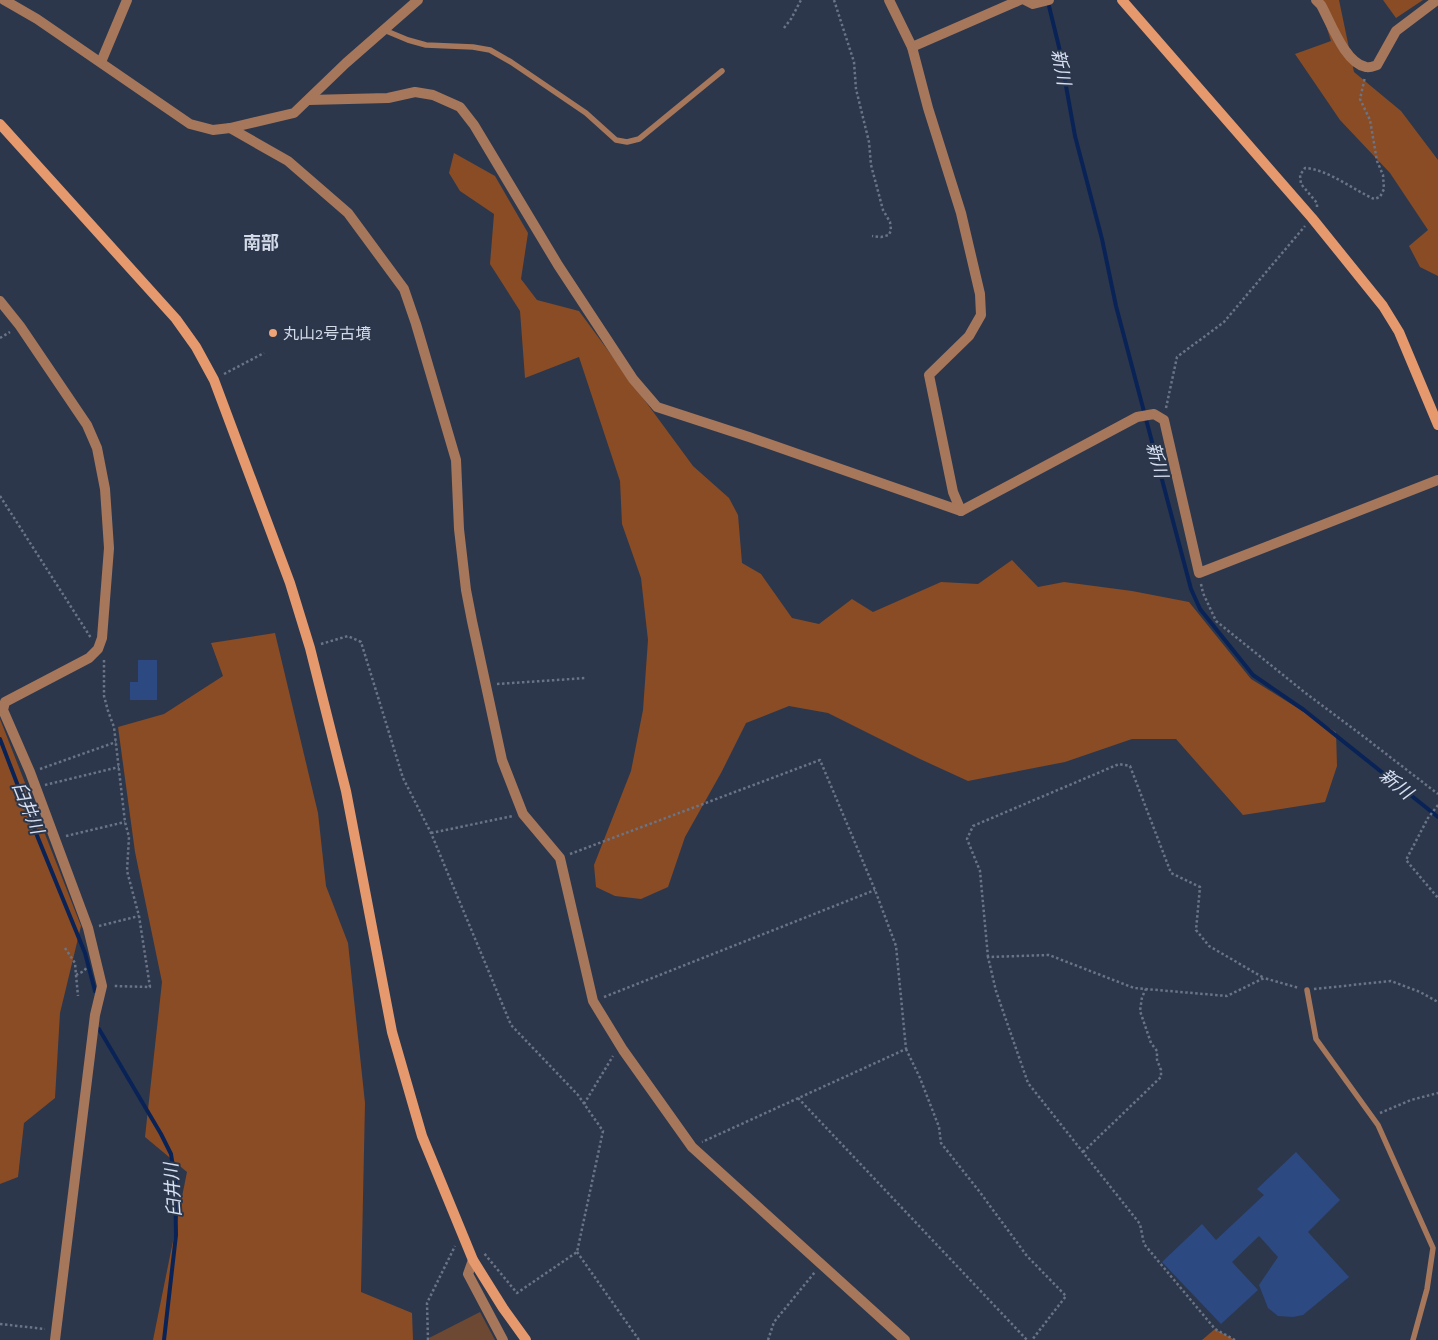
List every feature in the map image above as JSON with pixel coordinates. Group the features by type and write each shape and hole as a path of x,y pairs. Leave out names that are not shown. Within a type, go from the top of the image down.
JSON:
{"street":[{"path":"4,0 22,9 190,124 213,130 230,128 294,113 346,63 418,0"},
{"path":"100,62 127,0"},
{"path":"889,0 912,47 928,108 961,213 980,294 981,315 969,336 929,376 953,492 961,511"},
{"path":"912,47 1020,0"},
{"path":"1025,0 1033,4 1044,1"},
{"path":"1122,0 1312,218 1383,306 1399,332 1438,425"},
{"path":"1316,0 1321,5 1346,53 1357,64 1368,68 1377,65 1396,31 1437,0"},
{"path":"309,100 388,98 415,92 433,95 460,107 474,125 558,265 634,379 658,407 961,511 1137,417 1154,414 1164,420 1199,573 1438,480"},
{"path":"0,124 176,319 196,347 214,380 290,583 310,648 346,791 392,1032 422,1136 473,1260 503,1308 526,1340"},
{"path":"230,128 288,160 348,213 404,289 456,460 459,529 466,590 502,760 523,814 560,858 593,1001 620,1044 692,1147 905,1340"},
{"path":"0,301 20,326 87,425 97,448 105,489 109,548 102,638 98,650 89,658 5,702 3,710 36,787 88,928 102,986 95,1014 56,1335"},
{"path":"473,1260 468,1274 504,1340"}],"lane":[{"path":"384,30 426,45 473,47 490,50 586,113 616,140 627,142 638,140 722,71"},
{"path":"1307,990 1316,1039 1378,1125 1433,1248 1428,1289 1413,1340"}],"path":[{"path":"784,28 801,0"},
{"path":"834,0 854,62 856,89 869,142 875,183 890,222 891,230 889,235 881,237 872,236"},
{"path":"1164,420 1177,357 1224,322 1317,210 1317,203 1301,184 1300,175 1305,168 1314,168 1374,199 1380,197 1384,189 1383,175 1377,161 1370,120 1360,100 1368,68"},
{"path":"214,380 264,353"},
{"path":"0,496 105,661 104,696 114,726 125,822 129,837 127,871 139,916 150,987 102,986"},
{"path":"1199,573 1203,593 1216,621 1308,695 1438,794"},
{"path":"310,648 348,636 360,642 403,778 431,833 511,1026 578,1095 603,1131 577,1252 517,1293 485,1254 480,1250 468,1248"},
{"path":"486,685 586,678"},
{"path":"30,772 116,742"},
{"path":"560,858 820,760 875,890 896,946 906,1048 920,1078 938,1127 941,1144 985,1199 1026,1256 1066,1296 1032,1340"},
{"path":"1235,1340 1215,1329 1144,1244 1140,1224 1028,1084 996,991 988,958 980,871 967,838 973,826 1119,764 1130,766 1171,873 1200,886 1196,930 1209,946 1264,978 1307,990 1391,981 1420,992 1438,1002"},
{"path":"36,787 119,767"},
{"path":"1438,805 1428,818 1406,860 1438,898"},
{"path":"431,833 523,814"},
{"path":"55,839 125,822"},
{"path":"593,1001 875,890"},
{"path":"88,928 139,916"},
{"path":"65,948 75,963 78,996"},
{"path":"988,958 1049,955 1134,988 1226,996 1264,978"},
{"path":"76,975 84,971"},
{"path":"1083,1152 1161,1077 1162,1070 1157,1060 1157,1051 1151,1043 1140,1011 1142,997 1146,989"},
{"path":"584,1104 620,1044"},
{"path":"692,1147 906,1048"},
{"path":"1372,1117 1411,1100 1438,1093"},
{"path":"798,1098 1027,1340"},
{"path":"428,1340 427,1303 461,1233"},
{"path":"577,1252 639,1340"},
{"path":"768,1340 774,1322 822,1263"},
{"path":"0,1324 56,1335"}],"shaded area":[{"path":"1318,0 1339,0 1354,72 1401,111 1438,160 1438,276 1420,267 1409,246 1428,230 1390,173 1340,120 1295,54 1331,41"},
{"path":"1383,0 1423,0 1396,18"},
{"path":"454,153 495,176 528,233 521,279 537,300 579,311 693,466 729,498 738,515 742,563 761,574 792,618 819,624 852,599 873,612 941,582 978,584 1012,560 1038,587 1064,582 1132,591 1189,602 1251,679 1336,732 1337,766 1325,802 1243,815 1176,739 1132,739 1065,762 968,781 828,713 789,706 746,723 721,773 685,837 668,887 641,899 615,896 596,887 594,865 631,771 643,710 648,640 641,578 622,524 620,481 579,357 525,378 520,311 490,264 494,214 460,191 449,173"},
{"path":"275,633 318,813 326,886 348,943 365,1103 361,1292 412,1313 413,1340 153,1340 187,1172 145,1137 162,982 135,852 118,727 164,714 223,676 211,643"},
{"path":"0,719 81,926 60,1013 55,1098 24,1123 18,1177 0,1184"},
{"path":"480,1312 495,1340 430,1340 429,1338"},
{"path":"1215,1329 1235,1340 1202,1340"}],"building":[{"path":"138,660 157,660 157,700 130,700 130,682 138,682"},
{"path":"1296,1152 1340,1200 1308,1232 1349,1277 1303,1315 1293,1317 1278,1316 1268,1308 1259,1285 1278,1257 1259,1236 1232,1262 1258,1290 1221,1324 1162,1262 1202,1224 1216,1240 1264,1195 1257,1189"}],"waterway":[{"name":"新川","path":"1048,2 1059,47 1075,136 1102,239 1116,306 1191,589 1200,609 1253,675 1304,710 1438,817"},
{"name":"臼井川","path":"0,739 85,953 95,991"},
{"name":"臼井川","path":"99,1029 171,1154 175,1179 176,1235 164,1340"}],"place":[{"name":"丸山2号古墳","path":"273,333"}],"district":[{"name":"南部","path":"261,243"}]}
